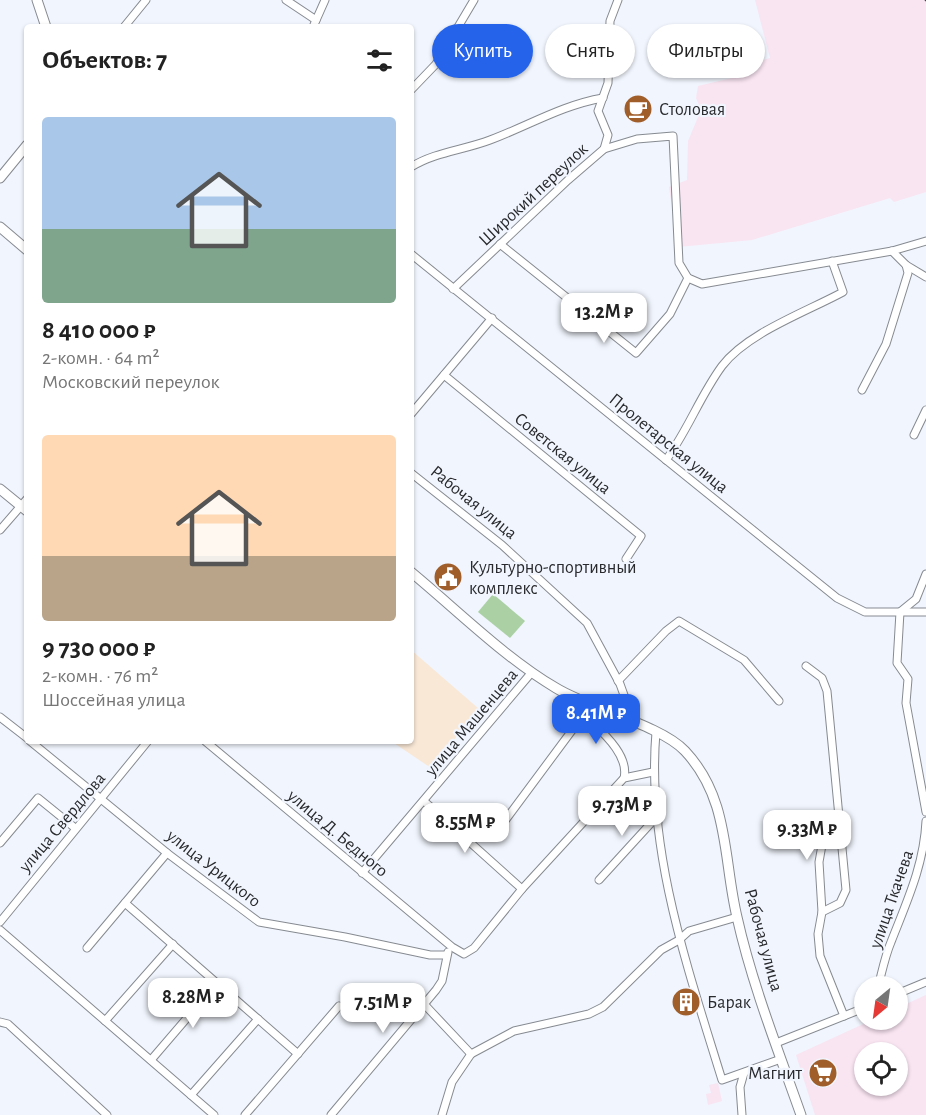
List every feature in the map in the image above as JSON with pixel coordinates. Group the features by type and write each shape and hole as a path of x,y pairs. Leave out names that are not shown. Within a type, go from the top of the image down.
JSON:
{"main road":[{"path":"37,0 45,24"},
{"path":"0,178 24,149"},
{"path":"0,227 24,247"},
{"path":"0,489 24,504"},
{"path":"414,574 532,672 584,709 634,723"},
{"name":"Рабочая улица","path":"634,723 656,732 684,749 702,774 712,795 727,842 736,917 801,1115"}],"street":[{"path":"126,24 146,0"},
{"path":"286,0 314,24 325,0"},
{"path":"414,87 436,64 474,0"},
{"path":"414,165 424,159 490,141 578,102 603,98 608,83 610,21 618,0"},
{"name":"Широкий переулок","path":"453,289 604,149 608,135 598,111 603,98"},
{"path":"604,149 637,139 673,136 679,263 688,278 702,284 892,251 926,241"},
{"path":"500,244 636,353 670,314 688,278"},
{"path":"892,251 906,265 926,277"},
{"name":"Пролетарская улица","path":"414,256 837,598 865,612 926,612"},
{"path":"666,460 681,439 698,401 724,364 747,342 843,292 832,261"},
{"path":"862,390 886,344 908,273 906,265"},
{"path":"414,410 492,318"},
{"name":"Советская улица","path":"444,375 641,536 626,559"},
{"path":"914,435 926,410"},
{"name":"Рабочая улица","path":"414,475 502,545 587,623 618,681 634,723"},
{"path":"0,530 24,506"},
{"path":"926,574 916,599 900,612 897,663 908,679 906,703 926,812"},
{"path":"618,681 656,641 679,621 744,660 778,701"},
{"path":"806,666 822,678 827,691 846,890 840,903 822,912"},
{"name":"улица Машенцева","path":"362,873 532,672"},
{"path":"504,822 584,709 614,746 625,767 624,778"},
{"name":"улица Урицкого","path":"0,717 24,736"},
{"path":"656,732 653,772 658,822 679,940 722,1080 782,1059"},
{"name":"улица Урицкого","path":"34,744 167,853 259,922 345,937 430,956 446,955"},
{"name":"улица Свердлова","path":"0,922 146,744"},
{"name":"улица Д. Бедного","path":"209,744 452,947"},
{"path":"331,1115 442,981 446,955 452,947 459,952 469,953 522,890 624,778 653,772"},
{"path":"0,843 38,798 75,828"},
{"path":"424,801 522,890"},
{"name":"улица Ткачева","path":"882,976 890,944 916,881 925,849 926,821"},
{"path":"599,880 652,822 658,822"},
{"path":"840,838 822,845 819,862 822,912 819,933 820,956 844,1016"},
{"path":"87,948 167,853"},
{"path":"125,903 298,1054"},
{"path":"442,1115 452,1082 471,1054 528,1026 589,1014 603,1007 626,987 648,960 689,931 736,917"},
{"path":"0,930 214,1115"},
{"path":"105,1021 173,944"},
{"path":"908,989 926,982"},
{"path":"151,1060 217,983"},
{"path":"424,1004 471,1054"},
{"path":"245,1115 339,1006"},
{"path":"776,1043 854,1012"},
{"path":"191,1095 258,1019"},
{"path":"0,1023 8,1024 107,1115"},
{"path":"742,1115 740,1088 744,1073"}],"shaded area":[{"path":"755,0 926,0 926,192 894,202 890,198 752,240 678,247 669,187 687,180 688,141 701,110 696,98 698,86 732,78 765,78 765,59 770,58 765,39 765,24 761,24"},
{"path":"414,653 479,709 431,768 395,744 414,744"},
{"path":"926,995 926,1115 815,1115 796,1055 854,1028 908,1030 908,1003"},
{"path":"718,1083 722,1101 708,1105 706,1094 711,1093 709,1085"}],"green space":[{"path":"493,594 525,621 510,638 478,612"}],"place":[{"name":"Столовая","path":"638,109"},
{"name":"Культурно-спортивный комплекс","path":"448,577"},
{"name":"Барак","path":"686,1002"},
{"name":"Магнит","path":"823,1073"}]}
